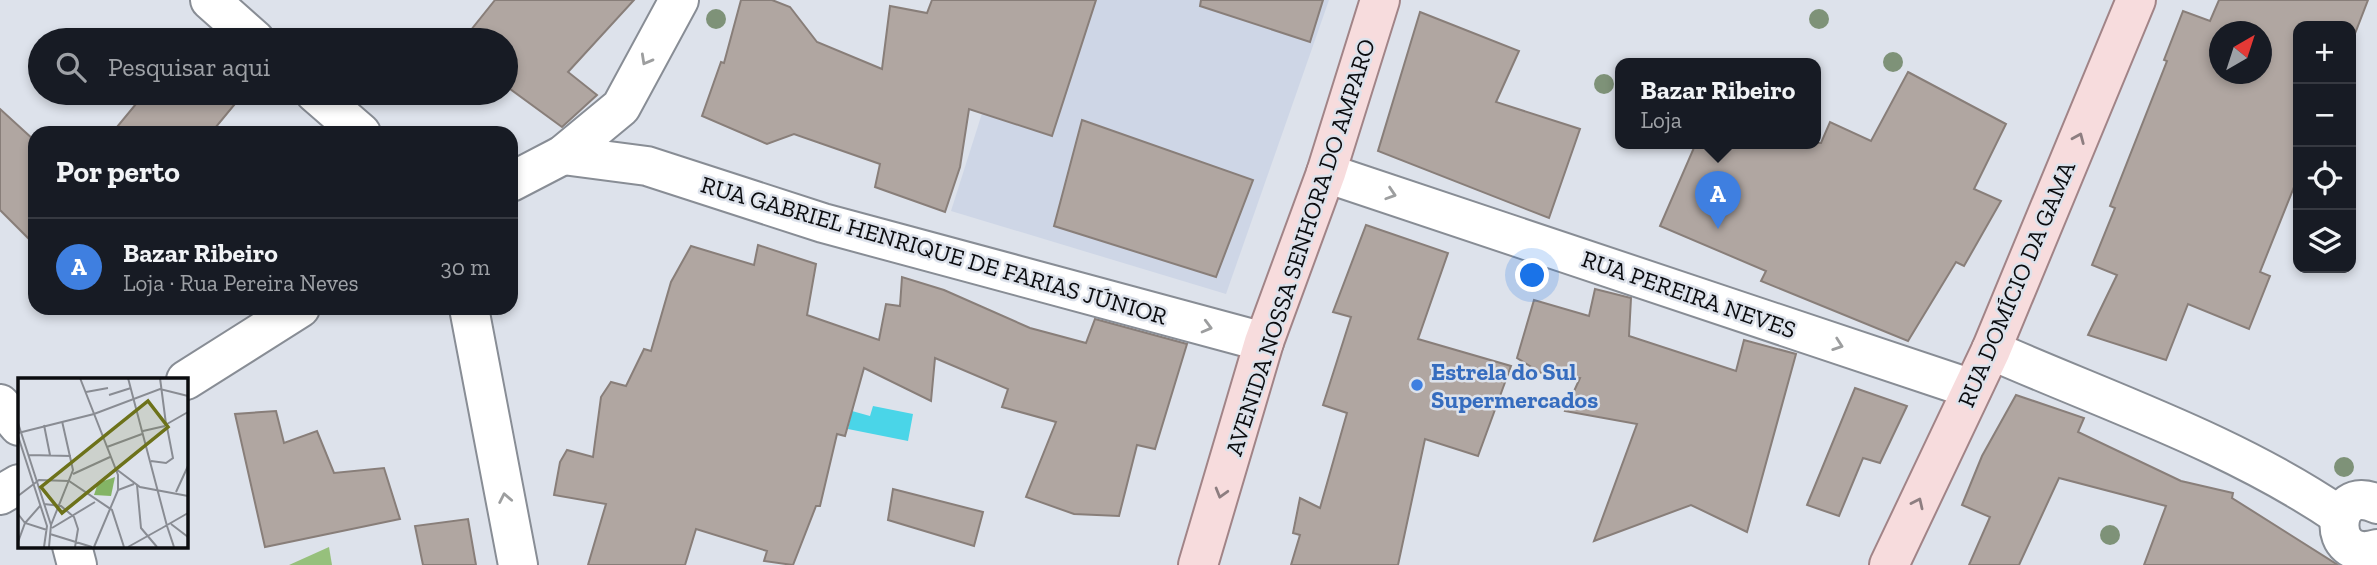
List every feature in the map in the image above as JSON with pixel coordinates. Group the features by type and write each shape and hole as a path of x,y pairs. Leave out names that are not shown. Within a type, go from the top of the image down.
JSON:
{"main road":[{"name":"AVENIDA NOSSA SENHORA DO AMPARO","path":"1207,555 1264,342 1326,173 1380,0"},
{"name":"RUA DOMÍCIO DA GAMA","path":"1889,565 1991,350 2136,0"}],"street":[{"path":"210,0 242,28"},
{"path":"518,178 563,155 621,107 679,0"},
{"path":"329,105 353,126"},
{"path":"621,107 630,135 647,166"},
{"name":"RUA GABRIEL HENRIQUE DE FARIAS JÚNIOR","path":"563,155 647,166 822,223 1264,342"},
{"name":"RUA PEREIRA NEVES","path":"1326,173 1972,389"},
{"path":"187,379 289,315"},
{"path":"470,315 518,565"},
{"path":"1991,350 2241,457 2362,525"},
{"path":"0,404 18,425"},
{"path":"0,495 18,485"},
{"path":"73,548 77,565"}],"shaded area":[{"path":"1018,0 1329,0 1226,294 951,211"}],"green space":[{"path":"329,547 332,565 289,565"}],"water":[{"path":"873,406 913,414 908,441 848,429 852,411 870,416"}],"building":[{"path":"495,0 634,0 568,72 597,95 562,127 518,95 518,28 473,28"},
{"path":"741,0 772,0 790,7 817,42 882,69 890,6 927,13 932,0 1096,0 1052,136 969,109 960,167 945,212 875,187 880,164 794,134 767,144 702,116 721,62 724,63"},
{"path":"1201,0 1323,0 1310,42 1200,6"},
{"path":"2219,0 2368,0 2356,31 2356,21 2293,21 2293,190 2260,272 2270,276 2249,329 2188,304 2166,360 2088,335 2117,275 2092,265 2115,208 2110,206 2167,61 2164,60 2183,11 2210,21"},
{"path":"1420,12 1519,51 1496,102 1580,129 1549,218 1378,151"},
{"path":"1908,72 2006,124 1974,189 2001,201 1964,266 1956,262 1908,341 1761,281 1766,271 1660,226 1693,149 1821,149 1830,122 1871,141"},
{"path":"135,105 234,105 217,126 118,126"},
{"path":"0,109 28,135 28,238 0,210"},
{"path":"1082,120 1253,180 1216,277 1054,226"},
{"path":"1366,225 1448,253 1418,339 1511,366 1478,456 1425,439 1398,565 1291,565 1300,535 1293,533 1300,498 1320,508 1347,413 1323,405 1351,317 1333,312"},
{"path":"758,245 816,264 807,315 879,340 886,304 900,306 902,277 944,290 1030,328 1086,343 1095,319 1187,344 1155,449 1137,445 1119,516 1074,514 1026,497 1056,422 1002,407 1008,389 935,358 931,401 864,368 845,436 837,434 820,506 816,506 793,565 764,561 767,551 696,529 685,565 588,565 606,504 554,495 560,462 567,450 593,457 601,397 611,382 626,386 644,349 651,351 671,282 691,246 754,265"},
{"path":"1595,289 1631,298 1629,336 1736,371 1744,340 1796,354 1747,532 1691,505 1594,541 1637,424 1565,411 1580,378 1543,374 1517,358 1534,300 1589,316"},
{"path":"1855,388 1907,406 1880,463 1863,458 1839,516 1807,505"},
{"path":"2016,395 2084,418 2078,432 2181,481 2233,493 2232,498 2338,565 2144,565 2166,506 2059,478 2019,565 1969,565 1990,517 1962,505 1982,456"},
{"path":"276,411 284,443 317,431 334,473 384,468 400,519 265,547 235,414"},
{"path":"893,489 983,512 974,546 888,520"},
{"path":"468,519 476,565 423,565 415,526"}],"place":[{"name":"Bazar Ribeiro","path":"1718,229"},
{"name":"Estrela do Sul Supermercados","path":"1417,385"}]}
